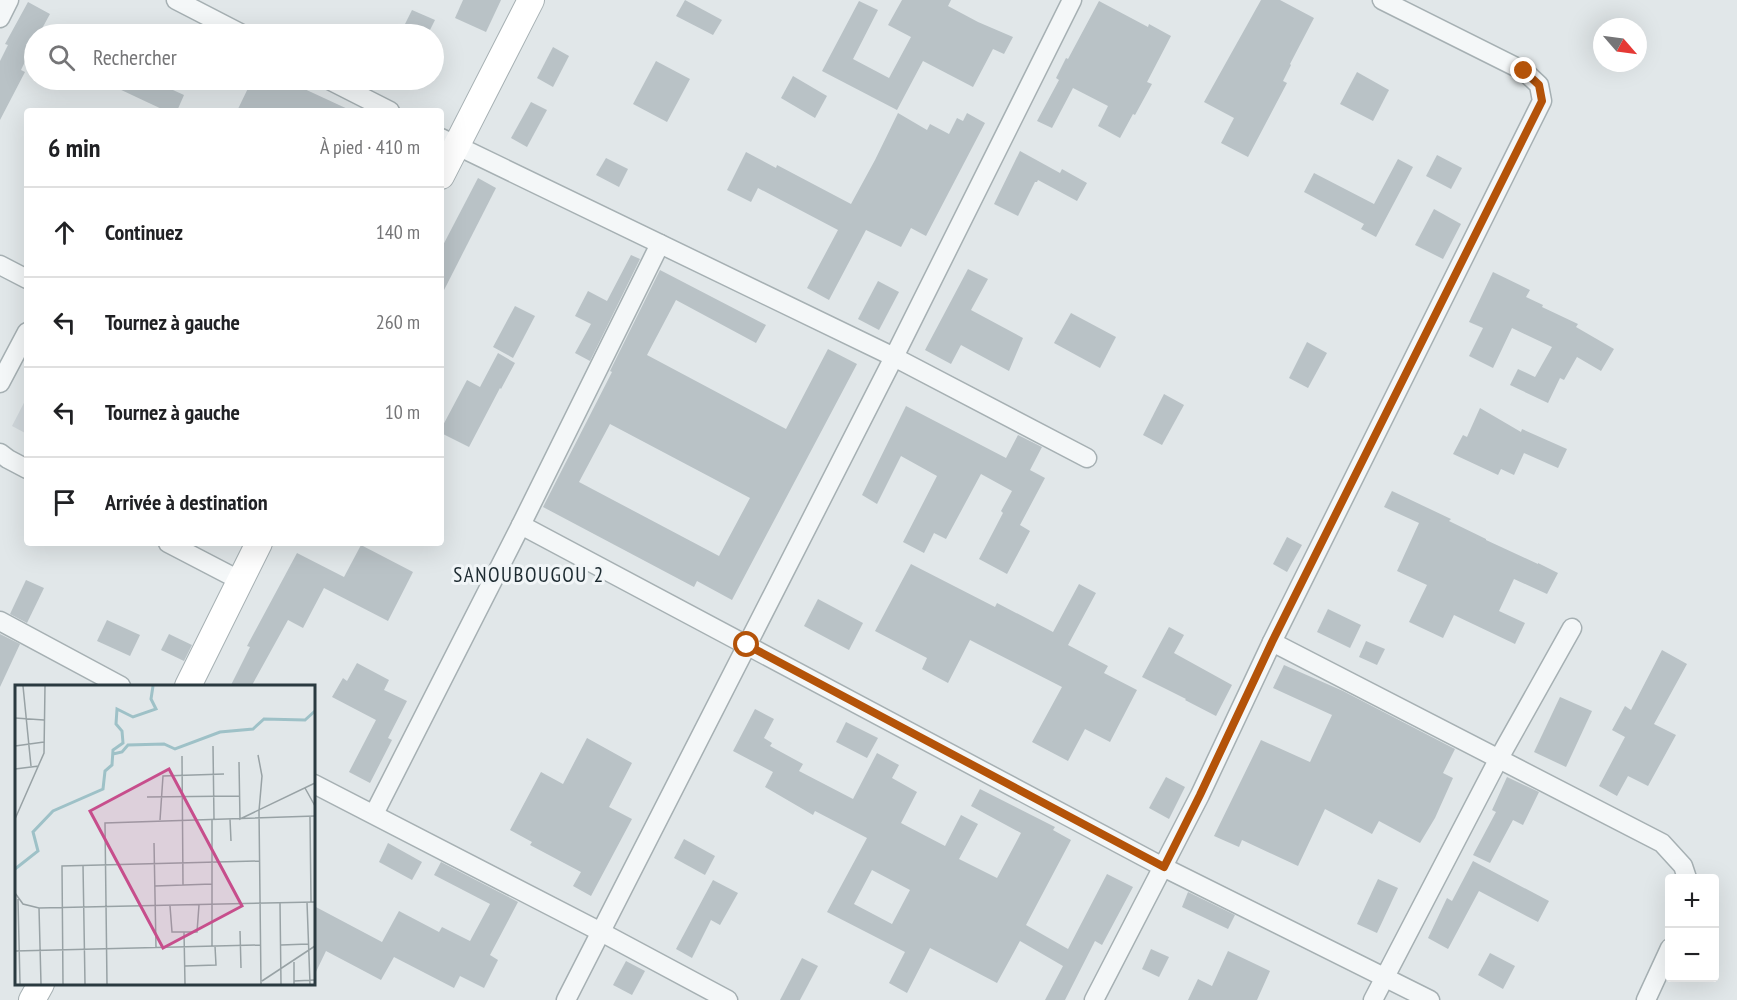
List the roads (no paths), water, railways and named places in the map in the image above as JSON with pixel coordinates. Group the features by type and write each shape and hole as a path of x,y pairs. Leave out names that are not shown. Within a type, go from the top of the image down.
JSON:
{"main road":[{"path":"444,163 449,142 531,0"},
{"path":"189,685 258,546"},
{"path":"33,1000 40,985"}],"street":[{"path":"0,18 9,0"},
{"path":"176,0 223,24"},
{"path":"566,1000 894,357 1072,0"},
{"path":"1094,1000 1200,795 1272,642 1542,101 1539,85 1524,71 1382,0"},
{"path":"349,90 384,108"},
{"path":"449,142 894,357 1088,458"},
{"path":"374,814 660,244"},
{"path":"0,265 24,277"},
{"path":"0,383 24,338"},
{"path":"0,453 24,467"},
{"path":"521,525 1164,867 1430,1000"},
{"path":"174,546 241,581"},
{"path":"0,621 117,685"},
{"path":"1373,1000 1498,760 1572,628"},
{"path":"1272,642 1662,843 1683,866 1685,874"},
{"path":"315,784 728,1000"},
{"path":"1646,1000 1665,959"}],"district":[{"name":"SANOUBOUGOU 2","path":"529,575"}]}
